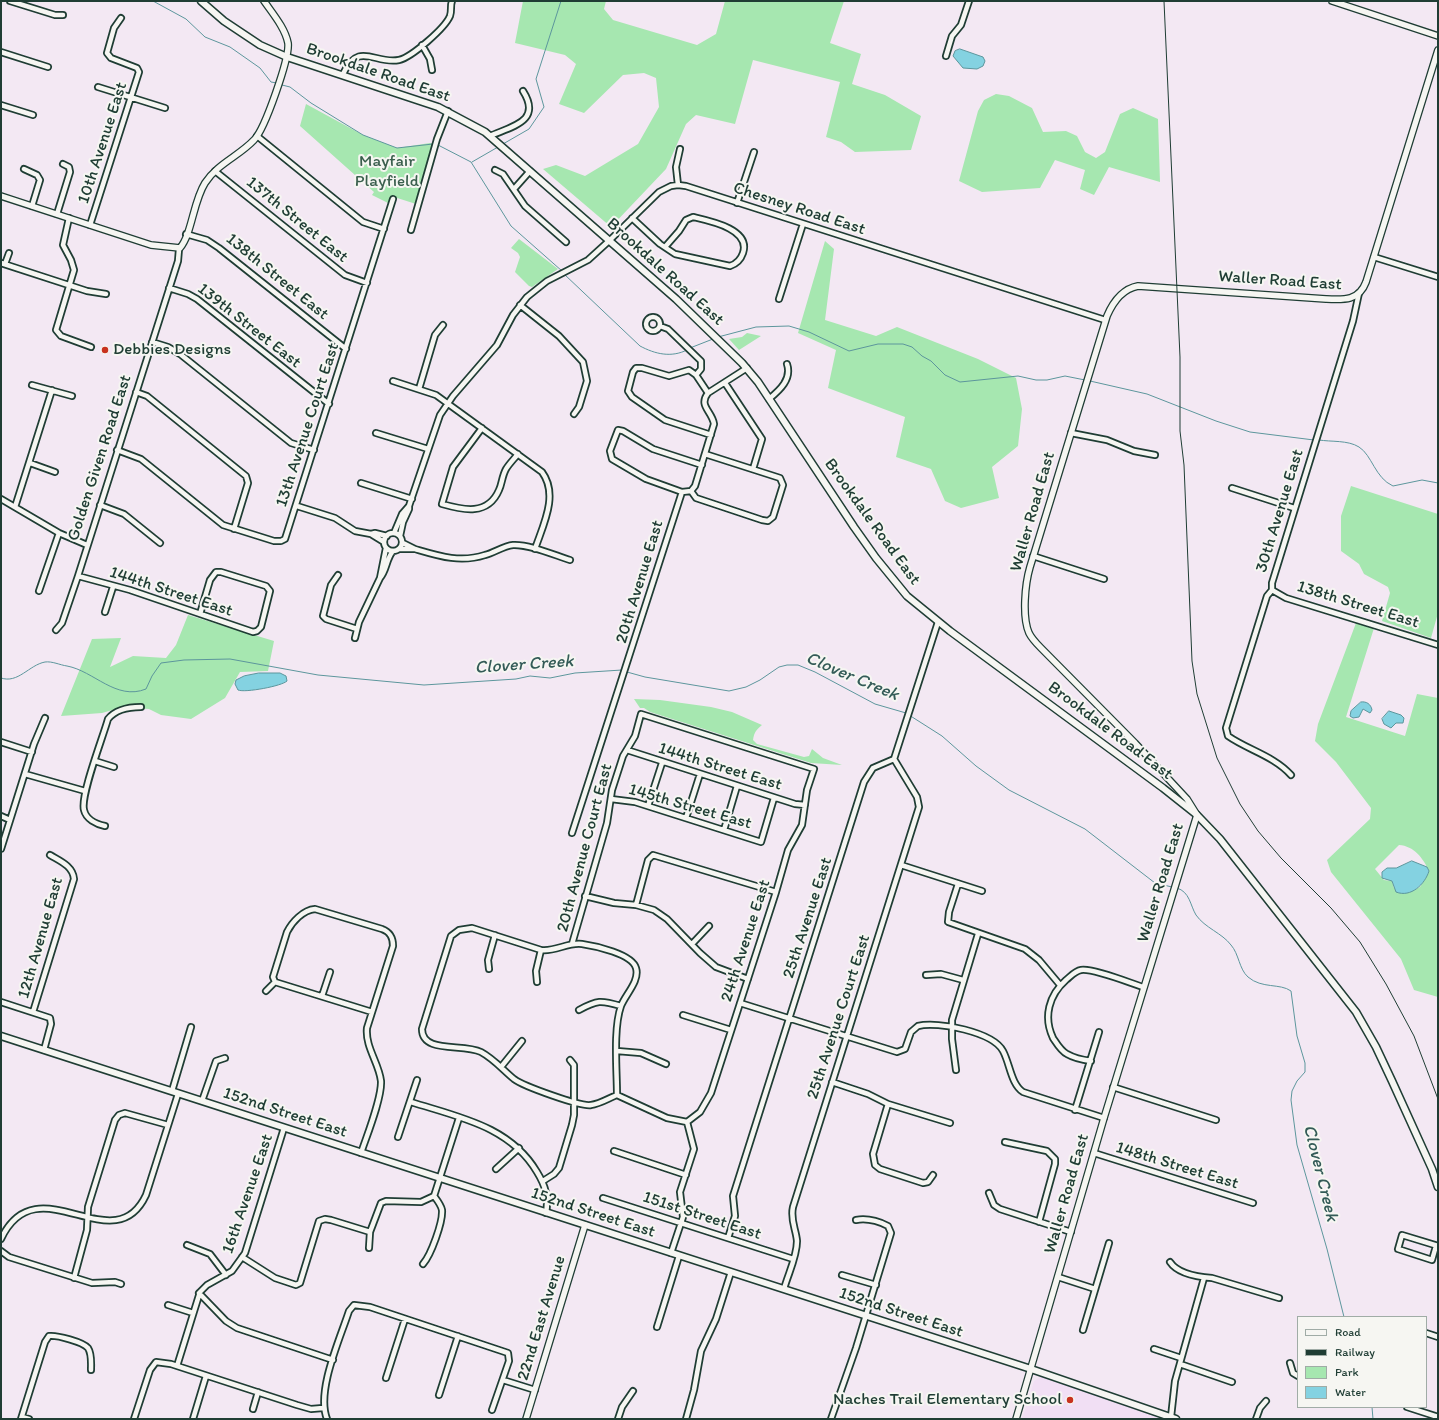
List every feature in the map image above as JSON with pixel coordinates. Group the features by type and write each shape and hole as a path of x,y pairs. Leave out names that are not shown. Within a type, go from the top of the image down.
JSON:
{"main road":[{"name":"Brookdale Road East","path":"201,1 224,21 253,41 286,57 413,97 448,111 490,136 672,295 747,368 836,502 876,558 903,591 938,622 1197,815 1220,839 1356,1012 1389,1074 1432,1169 1438,1187"},
{"name":"152nd Street East","path":"1,1036 1031,1369 1173,1418"}],"street":[{"path":"10,1 55,15 64,15"},
{"name":"Golden Given Road East","path":"56,630 62,622 78,576 178,261 179,249 183,245 200,192 215,171 244,149 257,136 265,123 288,48 287,37 264,1"},
{"path":"946,56 952,36 961,25 969,1"},
{"path":"1332,1 1438,36"},
{"path":"343,74 349,63 358,57 369,56 400,60 422,45 443,27 452,11 450,2"},
{"name":"10th Avenue East","path":"90,225 139,70 109,57 107,53 116,24 121,18"},
{"path":"422,45 430,59 432,70"},
{"name":"Waller Road East","path":"1016,1419 1113,1087 1197,815 1187,799 1154,763 1086,696 1031,636 1026,619 1026,593 1033,556 1106,320 1116,298 1138,286 1344,300 1355,297 1364,289 1438,50"},
{"path":"1,52 48,67"},
{"path":"98,87 165,108"},
{"path":"490,136 515,125 526,117 530,111 530,105 524,90"},
{"path":"1,105 33,115"},
{"path":"411,230 437,139 448,111"},
{"path":"257,136 363,222 384,229"},
{"path":"399,549 402,543 400,536 403,522 409,509 437,421 448,403 497,345 520,305 539,285 588,260 659,192 678,184 676,167 680,149"},
{"path":"737,203 754,152"},
{"path":"57,214 70,172 69,167 63,164"},
{"path":"24,169 37,175 40,180 32,206"},
{"path":"495,170 504,174 525,206 566,242"},
{"name":"137th Street East","path":"215,171 345,275 367,283"},
{"path":"514,189 530,171"},
{"name":"Chesney Road East","path":"678,184 1106,320"},
{"path":"1,196 151,245 179,249"},
{"name":"13th Avenue Court East","path":"234,529 274,541 281,541 287,536 393,199"},
{"path":"632,218 665,247 678,255 730,266 740,259 744,250 742,238 735,231 690,217 665,247"},
{"name":"10th Avenue East","path":"69,218 63,245 74,266 70,286 56,327 59,334 91,347"},
{"path":"779,299 803,224"},
{"name":"138th Street East","path":"186,234 208,240 346,349"},
{"path":"9,253 3,264 70,286 106,294"},
{"path":"1374,257 1438,277"},
{"name":"139th Street East","path":"169,288 197,298 329,404"},
{"name":"30th Avenue East","path":"1290,775 1277,763 1248,749 1226,734 1226,728 1267,596 1272,590 1272,583 1294,508 1353,321 1359,293"},
{"path":"520,305 559,336 583,362 587,382 580,406 574,414"},
{"path":"419,389 435,335 443,325"},
{"path":"660,326 668,329 701,361 702,369 696,376"},
{"path":"152,342 174,349 291,443 314,450"},
{"path":"769,399 779,391 786,381 789,372 787,364"},
{"path":"708,393 696,376 689,370 669,376 642,368 636,368 632,376 629,393 636,400 665,420 711,435"},
{"path":"702,465 653,450 626,431 618,430 610,451 612,459 638,476 682,492 691,491 695,486 702,465 714,422 704,402 708,393 747,368"},
{"path":"393,381 436,395 542,472 549,486 549,504 535,549"},
{"path":"725,383 762,439 753,469"},
{"path":"32,385 72,396"},
{"path":"15,507 52,390"},
{"path":"117,450 141,459 220,522 234,529 248,483 246,476 146,396 136,392"},
{"path":"482,428 453,467 442,504 468,510 478,509 488,504 497,493 506,469 518,454"},
{"path":"376,433 428,449"},
{"path":"1071,433 1107,440 1134,451 1155,455"},
{"path":"691,491 696,498 768,521 773,517 783,485 782,481 778,477 705,454"},
{"path":"30,462 55,472"},
{"path":"361,483 412,499"},
{"path":"1232,488 1294,508"},
{"name":"20th Avenue East","path":"572,833 682,492"},
{"path":"1,498 58,534 87,545"},
{"path":"100,506 124,514 160,543"},
{"path":"296,506 334,518 355,530 371,534 384,542 386,548 380,578"},
{"path":"371,534 375,533 387,536 394,533 402,514 409,506"},
{"path":"394,533 400,536"},
{"path":"39,591 58,534"},
{"path":"384,542 387,536"},
{"path":"402,543 415,549 448,558 463,559 483,556 514,545 535,549 570,560"},
{"path":"386,548 393,551 399,549 415,549"},
{"path":"355,638 357,628 393,551"},
{"path":"1033,556 1104,579"},
{"name":"144th Street East","path":"78,576 113,587 132,591 200,614 251,631 257,631 260,627 269,600 269,589 243,579 216,572 210,580 200,614"},
{"path":"338,575 330,585 323,616 326,619 357,628"},
{"path":"105,612 113,587"},
{"name":"138th Street East","path":"1272,590 1286,598 1438,645"},
{"path":"894,758 938,622"},
{"path":"105,826 92,820 85,814 82,804 85,792 108,719 112,714 127,707 141,707"},
{"name":"20th Avenue Court East","path":"572,944 607,823 612,790 623,756 635,736 641,714 814,769"},
{"path":"1,849 32,752 45,718"},
{"path":"1,742 32,752"},
{"name":"144th Street East","path":"627,750 662,763 774,798 795,804 805,805"},
{"name":"25th Avenue Court East","path":"784,1289 797,1241 792,1221 793,1208 919,804 917,797 894,758"},
{"name":"25th Avenue East","path":"728,1238 735,1216 733,1196 867,776 873,768 894,758"},
{"path":"95,761 114,767"},
{"path":"648,806 662,763"},
{"name":"24th Avenue East","path":"687,1122 703,1108 711,1093 776,892 788,850 802,824 807,790 814,769"},
{"path":"25,774 85,792"},
{"path":"686,818 700,774"},
{"path":"724,830 737,786"},
{"name":"145th Street East","path":"611,799 629,801 648,806 761,842 774,798"},
{"path":"1,816 10,820"},
{"name":"12th Avenue East","path":"44,1050 52,1022 46,1016 33,1012 74,879 74,874 69,867 50,855"},
{"path":"636,905 648,860 653,855 776,892"},
{"path":"901,865 982,891"},
{"path":"958,884 949,912 948,922 1028,951 1062,983"},
{"path":"585,896 614,903 636,905 654,910 662,915 716,967 748,979"},
{"path":"275,982 273,977 287,932 303,913 311,909 382,929 390,935 393,946 367,1032 381,1083 379,1096 361,1153"},
{"path":"692,944 709,926"},
{"path":"617,1094 617,1027 621,1006 636,975 636,967 629,958 589,946 572,944 552,950 541,950 472,928 459,930 453,934 423,1025 422,1034 431,1044 438,1046 461,1047 478,1051 522,1084 574,1102 590,1105 617,1094 671,1120 687,1122 694,1149 680,1197 683,1210 681,1223 671,1253"},
{"path":"956,1070 952,1026 963,980 978,934"},
{"path":"489,969 488,960 495,935"},
{"name":"20th Avenue Court East","path":"537,982 536,971 541,950"},
{"path":"1091,1061 1074,1057 1064,1052 1056,1043 1050,1031 1048,1013 1054,994 1062,983 1078,971 1086,970 1143,987"},
{"path":"322,996 330,972"},
{"path":"926,975 941,974 963,980"},
{"path":"266,991 275,982"},
{"path":"275,982 372,1012"},
{"path":"579,1010 592,1003 600,1001 621,1006"},
{"path":"1,1002 33,1012"},
{"path":"740,1003 897,1052 902,1051 906,1047 911,1032 918,1026 942,1024 952,1026 988,1038 999,1045 1019,1089 1028,1094 1104,1118"},
{"path":"684,1014 731,1030"},
{"path":"172,1091 191,1027"},
{"path":"1075,1110 1099,1032"},
{"path":"501,1067 522,1041"},
{"path":"617,1051 641,1053 666,1064"},
{"path":"202,1101 216,1060 225,1058"},
{"path":"543,1181 554,1174 559,1168 572,1126 574,1102 574,1065 570,1060"},
{"path":"398,1137 411,1102 417,1080"},
{"path":"832,1082 868,1094 888,1104 950,1123"},
{"path":"1113,1087 1216,1120"},
{"path":"1,1239 12,1222 29,1210 53,1208 101,1221 114,1220 126,1216 137,1208 146,1195 178,1094"},
{"path":"411,1102 494,1131 519,1148 530,1160 543,1181 548,1199 546,1213"},
{"path":"888,1104 873,1154 874,1163 880,1169 923,1183 928,1182 933,1176"},
{"path":"74,1278 85,1243 88,1208 117,1117 125,1113 168,1125"},
{"path":"369,1248 370,1232 383,1202 421,1202 434,1196 459,1118"},
{"name":"16th Avenue East","path":"199,1293 204,1287 226,1274 238,1264 242,1257 284,1128"},
{"path":"1005,1142 1047,1151 1054,1156 1055,1164 1039,1222"},
{"path":"496,1170 519,1148"},
{"path":"614,1151 686,1175"},
{"name":"148th Street East","path":"1094,1153 1253,1203"},
{"path":"989,1193 996,1207 1071,1232"},
{"path":"423,1264 429,1256 442,1214 440,1205 434,1196"},
{"name":"151st Street East","path":"603,1198 793,1259"},
{"path":"242,1257 275,1278 294,1285 298,1284 319,1221 325,1219 331,1220 370,1232"},
{"path":"831,1419 890,1240 890,1230 886,1225 869,1219 856,1220"},
{"name":"22nd East Avenue","path":"526,1419 585,1225"},
{"path":"1402,1235 1437,1246 1432,1260 1398,1249 1402,1235"},
{"path":"1083,1330 1109,1242"},
{"path":"187,1245 210,1254 226,1274"},
{"path":"1,1251 9,1257 92,1283 115,1282 121,1284"},
{"path":"658,1327 680,1256"},
{"path":"1170,1262 1177,1270 1204,1278 1212,1278 1279,1298"},
{"path":"686,1419 694,1390 701,1351 716,1319 731,1272"},
{"path":"842,1274 876,1285"},
{"path":"1058,1276 1095,1289"},
{"path":"1173,1418 1172,1394 1204,1278"},
{"path":"176,1366 199,1293 226,1321 237,1328 334,1360"},
{"path":"168,1305 193,1313"},
{"path":"327,1419 324,1408 323,1393 349,1311 354,1305 370,1307 508,1353 509,1361 492,1410"},
{"path":"386,1378 405,1319"},
{"path":"1427,1333 1438,1337"},
{"path":"29,1419 22,1418 45,1342 49,1336 58,1336 85,1346 90,1354 92,1370"},
{"path":"439,1394 458,1336"},
{"path":"1154,1349 1181,1358"},
{"path":"134,1419 154,1362 164,1362 311,1409 324,1408"},
{"path":"1290,1363 1293,1373 1297,1375"},
{"path":"1180,1364 1232,1382"},
{"path":"193,1419 206,1376"},
{"path":"503,1380 535,1390"},
{"path":"618,1419 622,1407 633,1391"},
{"path":"253,1409 258,1392"},
{"path":"1256,1419 1260,1408 1266,1401"},
{"path":"1410,1408 1438,1417"}],"shaded area":[{"name":"Naches Trail Elementary School","path":"1042,1376 1167,1419 1022,1419 1034,1381"}],"green space":[{"path":"523,1 606,1 604,9 613,20 697,45 716,34 725,1 844,1 830,43 861,54 852,84 885,95 921,116 911,150 855,152 841,142 826,137 840,82 753,60 735,124 696,115 686,124 666,169 611,227 543,169 556,165 585,176 638,144 659,107 656,78 644,73 623,75 584,113 559,104 576,64 565,55 515,43"},
{"path":"996,94 1009,96 1032,108 1043,132 1066,131 1077,136 1085,152 1096,158 1105,152 1120,114 1133,108 1158,119 1160,182 1109,167 1094,195 1080,189 1085,170 1055,160 1040,188 982,192 959,181 978,111 984,100"},
{"name":"Mayfair Playfield","path":"306,104 363,135 397,148 430,143 434,144 416,204 391,196 388,203 372,195 374,192 300,126"},
{"path":"519,239 558,269 532,287 529,286 515,272 520,257 518,253 511,248"},
{"path":"825,241 834,249 825,320 876,336 897,327 978,359 1016,378 1022,409 1018,446 992,467 999,498 961,508 945,501 931,469 896,457 905,417 828,388 836,350 798,333"},
{"path":"747,333 761,336 739,350 729,339 742,337"},
{"path":"1351,486 1438,514 1438,613 1431,638 1382,621 1390,593 1388,587 1364,574 1359,564 1341,551 1341,516"},
{"path":"188,615 274,641 268,671 240,672 225,698 191,719 161,715 149,709 123,707 102,713 61,716 92,639 121,638 110,667 133,656 166,658 176,645"},
{"path":"1356,623 1374,628 1346,717 1405,736 1417,694 1438,698 1438,997 1414,990 1401,959 1331,872 1327,860 1370,819 1371,808 1336,762 1315,741 1318,724","holes":["1399,845 1414,850 1429,871 1420,887 1406,893 1394,888 1392,881 1384,880 1375,869"]},
{"path":"634,699 660,700 711,707 732,712 762,725 753,737 753,740 757,744 804,757 809,756 812,749 823,758 842,765 811,763 650,712 644,708 640,708"}],"water":[{"path":"960,49 983,57 985,61 983,66 977,69 963,68 953,56 955,51"},
{"path":"259,673 280,673 286,676 287,681 278,685 248,691 238,690 235,684 236,680 244,676"},
{"path":"1361,702 1368,703 1372,710 1370,713 1363,709 1359,717 1353,718 1350,716 1351,711"},
{"path":"1389,711 1401,715 1404,718 1403,723 1396,723 1391,728 1384,724 1382,719"},
{"path":"1412,861 1427,867 1429,871 1427,876 1417,889 1407,893 1396,892 1392,881 1382,878 1382,872 1387,868 1396,868"}],"waterway":[{"path":"153,1 186,19 205,37 230,47 260,68 271,82 277,83"},
{"path":"503,144 529,129 544,107 536,79 561,1"},
{"path":"282,85 290,87 311,103 363,135 397,148 433,144"},
{"path":"438,145 471,162 511,226 562,271"},
{"path":"472,162 498,147"},
{"path":"564,274 640,346 663,354 675,354 687,350"},
{"path":"718,337 756,327 789,326 809,332 849,351 878,344 903,344 912,347 922,356 931,361 945,375 960,382 1018,376 1036,380 1047,380 1065,376 1085,380"},
{"path":"690,348 713,339"},
{"path":"1090,381 1147,394 1216,421 1250,432 1314,440"},
{"path":"1319,440 1345,442 1359,447 1367,455 1382,478 1393,486 1422,480 1438,483"},
{"name":"Clover Creek","path":"1,678 13,678 39,664 50,662 77,669 115,688 135,692 146,689 152,676 161,663 184,660 230,659 318,675 424,685 516,679 530,676 550,678 575,673 622,670"},
{"name":"Clover Creek","path":"627,672 645,677 729,691 746,687 760,680 779,667 798,665 815,672 875,704 906,713"},
{"name":"Clover Creek","path":"909,715 942,736 976,766 1009,790 1085,829 1155,883 1172,887"},
{"name":"Clover Creek","path":"1177,888 1185,892 1200,920 1223,937 1231,945 1245,974 1248,977 1253,981 1265,985 1282,987 1291,991 1297,1036 1305,1063 1305,1072 1297,1081 1292,1091 1291,1100 1297,1145 1327,1249 1344,1316"},
{"path":"1372,1408 1373,1419"}],"railway":[{"path":"1164,1 1180,357 1180,431 1184,465 1192,661 1197,694 1217,758 1240,804 1258,831 1281,858 1331,908 1360,942 1386,984 1414,1036 1438,1099"}],"place":[{"name":"Debbies Designs","path":"105,350"},
{"name":"Naches Trail Elementary School","path":"1070,1400"}]}
